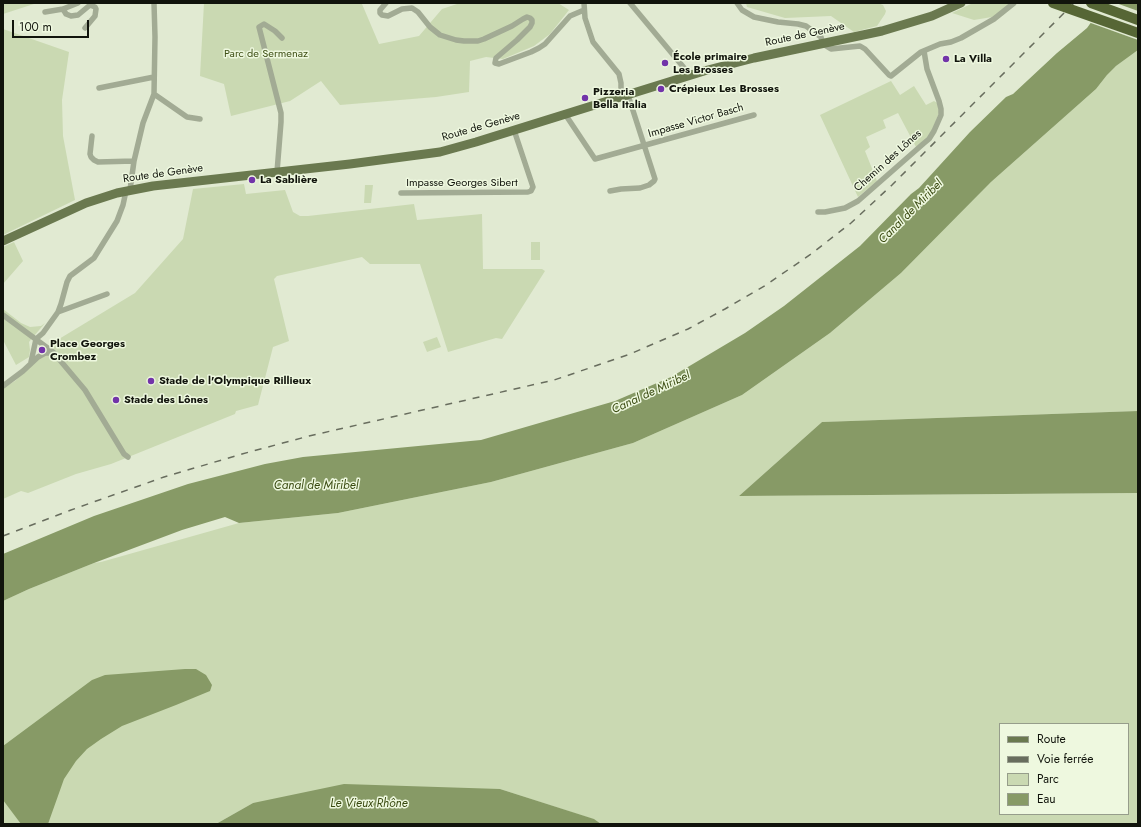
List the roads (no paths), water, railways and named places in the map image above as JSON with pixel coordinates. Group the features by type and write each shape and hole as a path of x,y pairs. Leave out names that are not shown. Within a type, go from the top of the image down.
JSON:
{"highway":[{"path":"1053,3 1138,33"},
{"path":"1091,3 1138,20"}],"main road":[{"name":"Route de Genève","path":"3,241 86,203 111,194 128,190 440,152 690,75 754,58 882,31 925,18 961,3"}],"street":[{"path":"45,12 63,9 78,3"},
{"path":"31,362 36,339 43,333 58,312 70,276 94,258 117,221 128,190 143,123 154,94 154,3"},
{"path":"386,3 380,10 382,15 388,16 402,9 412,8 418,12 430,27 440,35 464,41 478,41 484,39 527,17 530,18 532,20 530,27 496,58 495,63 499,64 531,52 545,44 570,16 584,10"},
{"path":"584,3 585,18 593,42 619,74 624,96 644,146 655,179 652,184 645,187 610,190"},
{"path":"630,3 690,75"},
{"path":"737,3 742,10 754,17 806,26 821,37 823,44 831,49 860,46 865,49 891,76 920,52 967,35 994,19 1014,3"},
{"path":"63,9 66,14 71,16 78,15 90,5 95,7 95,16 85,28"},
{"path":"277,172 281,113 259,27 264,24 275,31 282,38"},
{"name":"Chemin des Lônes","path":"818,212 845,208 858,201 923,144 934,131 941,115 941,108 927,70 924,51"},
{"path":"98,88 154,77"},
{"path":"154,94 187,117 200,120"},
{"name":"Impasse Victor Basch","path":"565,114 595,159 754,115"},
{"name":"Impasse Georges Sibert","path":"401,193 531,191 533,187 514,130"},
{"path":"92,136 90,154 94,160 98,162 134,161"},
{"path":"58,312 107,294"},
{"path":"3,315 54,353 85,390 124,454 128,457"},
{"path":"3,386 23,372 31,362 38,357 45,353 54,353"}],"water":[{"name":"Canal de Miribel","path":"1105,3 1138,3 1138,50 1116,66 1096,89 991,182 901,273 830,333 742,395 633,443 491,482 338,513 239,523 225,517 182,530 94,563 3,601 3,554 94,516 188,484 265,464 303,457 481,440 615,401 671,377 745,333 784,306 860,246 911,194 919,188 970,132 1006,97 1013,94 1057,53 1087,28"},
{"path":"1138,411 1138,493 739,496 822,422"},
{"path":"196,669 206,675 212,685 210,691 122,726 101,739 87,749 76,761 64,779 48,824 21,824 3,800 3,746 92,680 105,675"},
{"name":"Le Vieux Rhône","path":"344,784 500,789 594,819 601,824 216,824 253,803"}],"railway":[{"path":"3,536 164,477 242,454 309,436 554,380 630,354 688,329 766,285 811,254 851,223 892,185 1074,3"}],"place":[{"name":"La Villa","path":"946,59"},
{"name":"École primaire Les Brosses","path":"665,63"},
{"name":"Crépieux Les Brosses","path":"661,89"},
{"name":"Pizzeria Bella Italia","path":"585,98"},
{"name":"La Sablière","path":"252,180"},
{"name":"Place Georges Crombez","path":"42,350"},
{"name":"Stade de l'Olympique Rillieux","path":"151,381"},
{"name":"Stade des Lônes","path":"116,400"}],"park label":[{"name":"Parc de Sermenaz","path":"266,54"}]}
